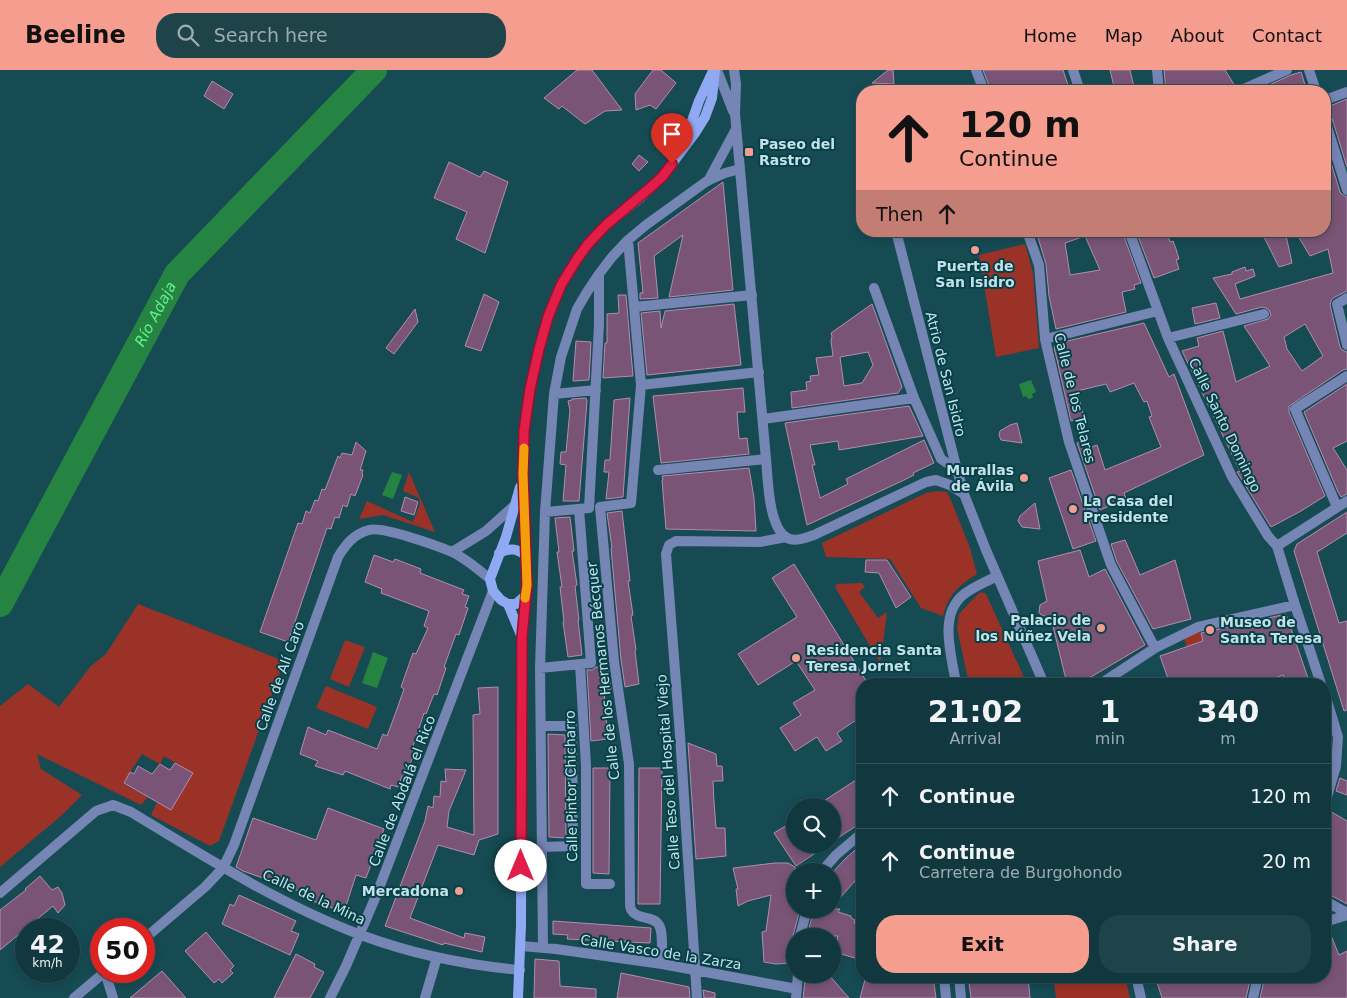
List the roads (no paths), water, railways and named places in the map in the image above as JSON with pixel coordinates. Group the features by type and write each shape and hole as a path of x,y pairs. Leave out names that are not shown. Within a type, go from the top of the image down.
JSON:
{"main road":[{"path":"518,998 521,946 522,637 527,585 523,474 524,431 530,389 548,317 561,285 588,244 606,225 641,197 662,177 695,133 705,117 712,98 715,70"},
{"path":"681,152 699,101 715,70"},
{"path":"523,474 506,536 490,579 493,591 501,600 508,604 516,604 525,596"},
{"path":"499,553 506,550 519,550 525,555"},
{"path":"508,604 522,637"}],"street":[{"path":"715,70 735,114"},
{"path":"722,70 728,73 736,84"},
{"path":"734,70 736,84 736,129 766,458 772,514 778,528 786,537 797,540 814,535 926,482 936,480 950,485 964,494 1041,678"},
{"path":"976,70 982,85"},
{"path":"1073,70 1078,85"},
{"path":"1157,70 1158,85"},
{"path":"1253,85 1288,70"},
{"path":"1310,70 1314,85"},
{"path":"1331,98 1347,92"},
{"path":"712,98 720,96 728,98"},
{"path":"707,181 736,129"},
{"path":"1331,139 1347,190"},
{"path":"543,947 540,668 545,512 554,394 561,357 577,310 599,274 628,240 707,181 725,172 740,169"},
{"name":"Atrio de San Isidro","path":"898,237 964,494"},
{"name":"Calle de los Telares","path":"1029,237 1039,265 1045,339 1069,442 1112,566 1155,648"},
{"name":"Calle Santo Domingo","path":"1131,237 1168,338 1232,477 1268,536 1277,546"},
{"path":"628,240 641,385 759,372"},
{"path":"545,512 584,509 596,390 599,274"},
{"path":"874,288 914,398 941,459 957,470"},
{"path":"634,307 752,295"},
{"path":"1347,298 1337,304 1347,345"},
{"path":"1045,339 1158,311"},
{"path":"1168,338 1264,314"},
{"path":"1337,507 1295,409 1347,376"},
{"name":"Calle de los Hermanos Bécquer","path":"641,385 631,503 600,507 614,660 629,764 630,903 632,911 652,919 658,924 661,932 662,964"},
{"path":"554,394 596,390"},
{"path":"763,419 914,398"},
{"path":"658,470 766,458"},
{"path":"1320,678 1277,546 1347,501"},
{"path":"452,552 486,531 515,504"},
{"name":"Calle Pintor Chicharro","path":"584,509 586,884 610,884"},
{"name":"Calle de Alí Caro","path":"155,930 205,887 223,868 237,836 338,556 346,543 358,534 371,529 387,530 452,552 490,579"},
{"name":"Calle Teso del Hospital Viejo","path":"697,998 666,554 669,545 676,541 760,542 786,537"},
{"path":"955,678 948,629 949,616 954,605 962,596 997,576"},
{"name":"Calle de Abdalá el Rico","path":"330,998 376,896 493,591"},
{"path":"1109,678 1155,648 1198,627 1295,605"},
{"path":"540,668 586,664"},
{"path":"1331,714 1342,749 1331,783"},
{"path":"540,726 572,726 573,846 542,847"},
{"name":"Calle de la Mina","path":"0,893 96,811 113,805 131,812 223,868 301,909 360,934 437,957 488,967 520,970"},
{"path":"829,863 856,837"},
{"path":"1331,905 1347,914"},
{"path":"1331,920 1347,914"},
{"name":"Calle Vasco de la Zarza","path":"521,946 543,947 662,964 797,993"},
{"path":"425,998 437,957"},
{"path":"74,998 92,983"},
{"path":"109,983 114,998"},
{"path":"945,983 946,998"},
{"path":"960,983 961,998"},
{"path":"1138,983 1141,998"},
{"path":"1253,998 1256,983"}],"waterway":[{"name":"Río Adaja","path":"0,604 177,274 374,70"}],"place":[{"name":"Paseo del Rastro","path":"749,152"},
{"name":"Puerta de San Isidro","path":"975,250"},
{"name":"Murallas de Ávila","path":"1024,478"},
{"name":"La Casa del Presidente","path":"1073,509"},
{"name":"Palacio de los Núñez Vela","path":"1101,628"},
{"name":"Museo de Santa Teresa","path":"1210,630"},
{"name":"Residencia Santa Teresa Jornet","path":"796,658"},
{"name":"Mercadona","path":"459,891"}]}
